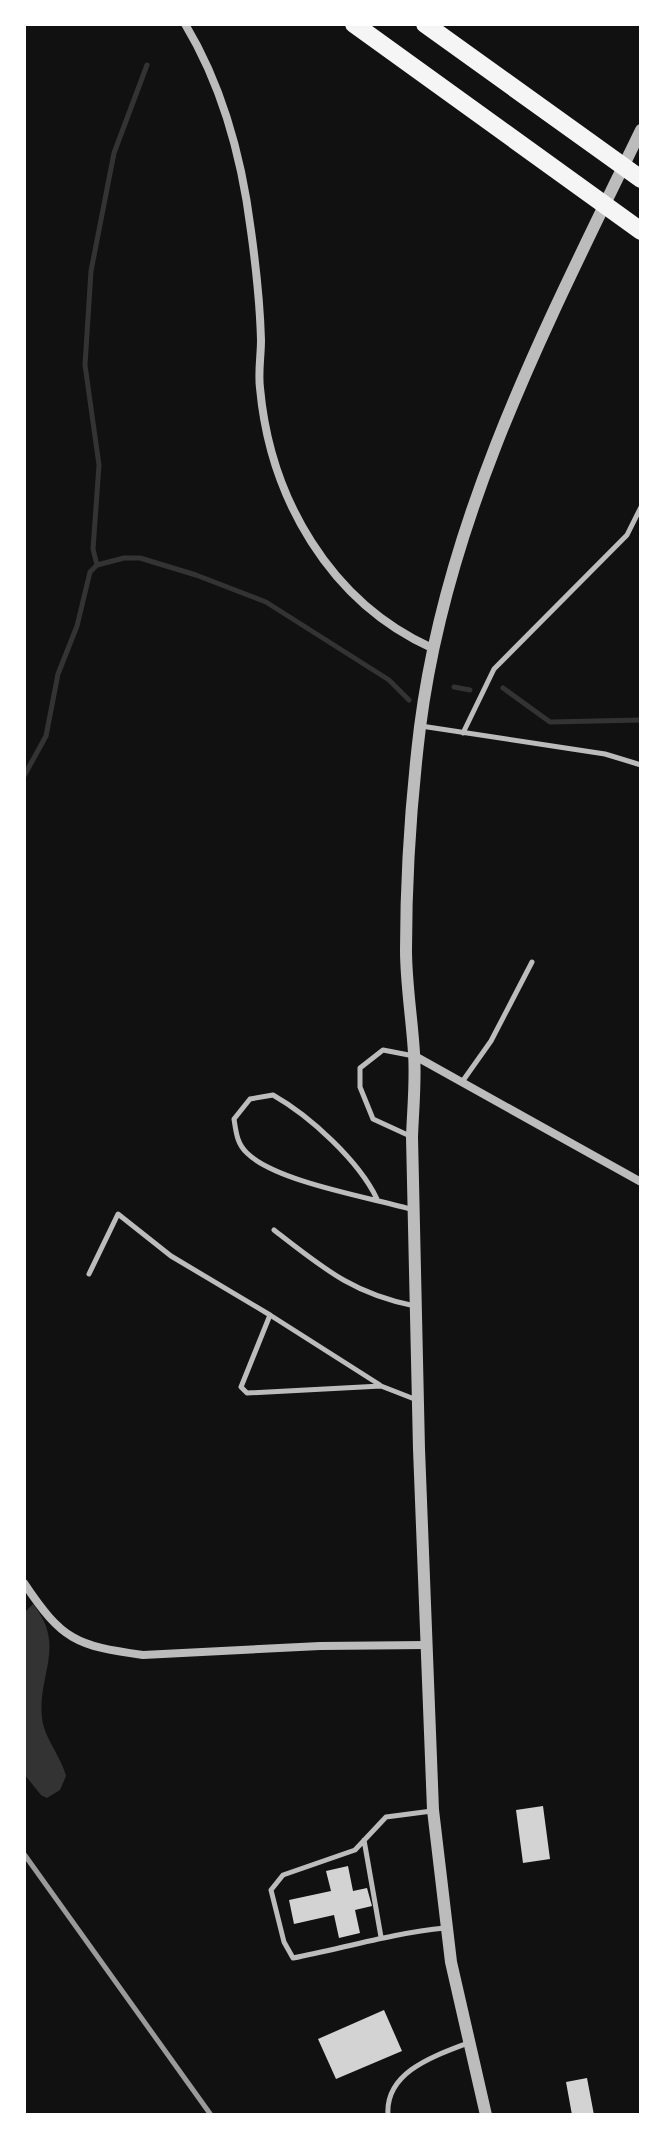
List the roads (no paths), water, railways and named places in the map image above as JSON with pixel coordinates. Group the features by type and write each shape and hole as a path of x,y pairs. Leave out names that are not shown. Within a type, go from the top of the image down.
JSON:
{"highway":[{"path":"354,24 641,231"},
{"path":"425,24 641,179"}],"street":[{"path":"185,24 223,105 241,173 258,299 261,398 279,481 297,520 338,578 378,618 401,634 432,648"},
{"path":"486,2115 468,2043 446,1928 433,1810 418,1400 412,1137 415,1056 406,926 408,855 420,726 432,648 494,445 641,130"},
{"path":"415,1056 641,1182"},
{"path":"24,1583 62,1632 87,1645 115,1651 143,1655 320,1646 426,1645"}],"lane":[{"path":"463,733 494,669 627,535 641,507"},
{"path":"420,726 605,754 641,765"},
{"path":"462,1082 491,1041 532,962"},
{"path":"412,1137 373,1119 360,1087 360,1068 383,1050 415,1056"},
{"path":"377,1199 365,1174 295,1107 273,1095 250,1099 234,1119 237,1140 248,1155 350,1197 377,1199 415,1210"},
{"path":"89,1274 118,1214 171,1256 381,1386 418,1400"},
{"path":"274,1230 352,1288 416,1307"},
{"path":"270,1315 241,1387 247,1393 381,1386"},
{"path":"433,1810 386,1817 355,1850 283,1875 271,1890 284,1942 293,1958 381,1937 446,1928"},
{"path":"363,1839 381,1937"},
{"path":"388,2115 387,2100 399,2080 416,2065 468,2043"}],"waterway":[{"path":"97,565 93,549 99,465 85,365 91,271 114,153 147,65"},
{"path":"24,776 46,736 58,674 77,626 90,572 97,565 124,558 140,558 196,575 266,602 389,680 409,700"},
{"path":"454,687 470,690"},
{"path":"503,688 550,722 641,720"}],"railway":[{"path":"24,1854 211,2115"}]}
